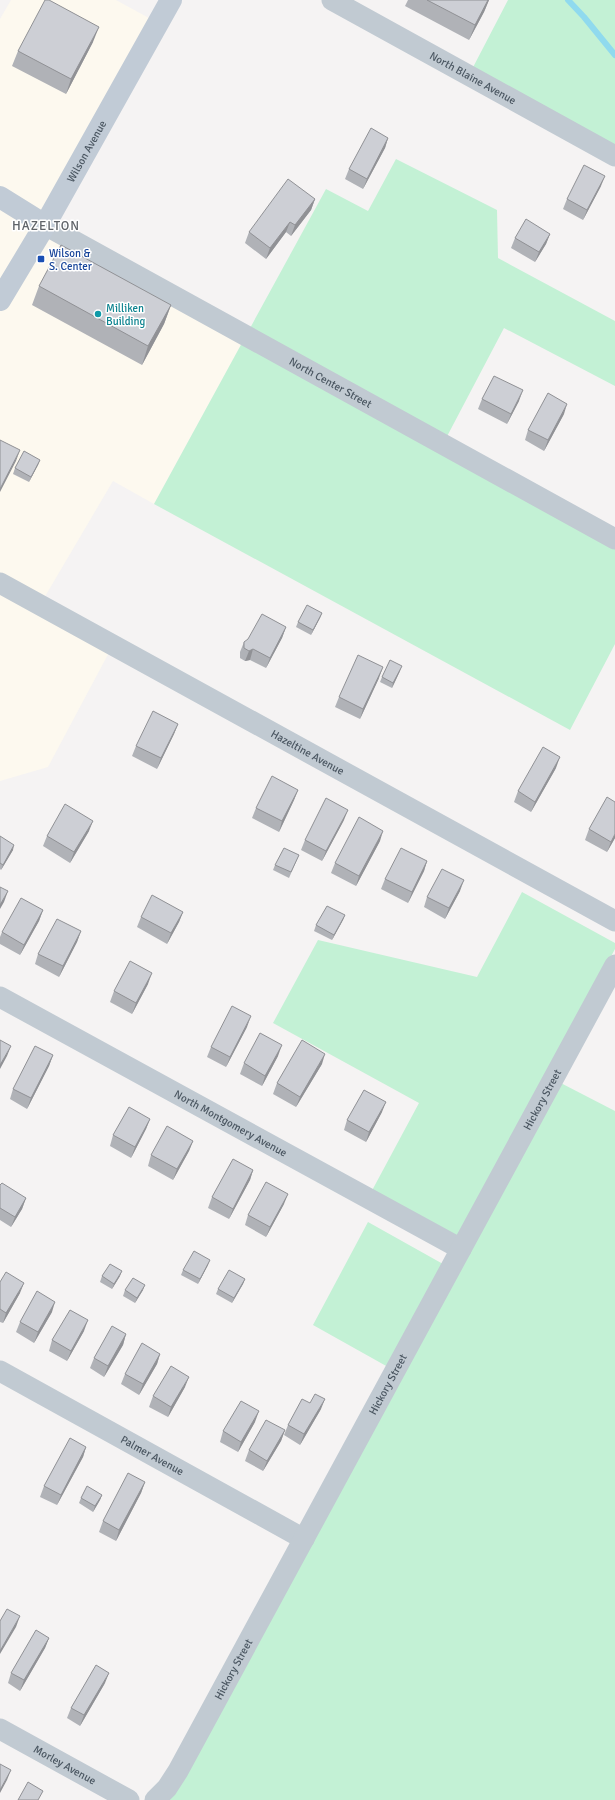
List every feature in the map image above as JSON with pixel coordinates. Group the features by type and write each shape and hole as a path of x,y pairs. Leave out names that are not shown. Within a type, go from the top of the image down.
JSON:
{"main road":[{"name":"Wilson Avenue","path":"0,300 45,226 170,0"},
{"path":"0,197 45,226"}],"street":[{"name":"North Blaine Avenue","path":"332,0 615,156"},
{"name":"North Center Street","path":"45,226 615,539"},
{"name":"Hazeltine Avenue","path":"0,583 615,921"},
{"name":"Hickory Street","path":"155,1800 167,1788 178,1771 615,965"},
{"name":"North Montgomery Avenue","path":"0,997 461,1249"},
{"name":"Palmer Avenue","path":"0,1372 304,1539"},
{"name":"Morley Avenue","path":"0,1729 129,1800"}],"shaded area":[{"path":"11,0 116,0 158,23 45,225 246,336 154,504 113,481 40,605 113,645 48,767 0,781 0,19"}],"green space":[{"path":"508,0 615,0 615,156 469,75"},
{"path":"396,159 497,210 498,258 615,321 615,386 504,328 443,444 615,539 615,644 570,730 154,504 326,189 368,211"},
{"path":"522,892 615,943 615,949 572,1029 553,1079 615,1111 615,1800 155,1800 461,1249 368,1198 419,1103 273,1023 318,940 477,977"},
{"path":"368,1222 443,1264 388,1367 313,1325"}],"building":[{"path":"45,0 49,0 99,27 71,79 18,51"},
{"path":"427,0 488,0 475,25"},
{"path":"371,128 388,138 367,179 349,169"},
{"path":"584,165 605,176 587,210 567,199"},
{"path":"288,179 315,199 295,225 290,222 270,248 249,232"},
{"path":"526,219 550,234 539,252 515,238"},
{"path":"61,245 171,305 148,346 39,286"},
{"path":"494,376 523,390 511,414 482,399"},
{"path":"548,393 567,404 548,440 528,430"},
{"path":"0,440 20,450 0,489"},
{"path":"24,451 40,460 31,477 15,468"},
{"path":"307,605 322,613 313,630 298,622"},
{"path":"262,614 286,627 270,658 253,649 249,651 244,648 244,642 248,639"},
{"path":"358,655 383,667 363,709 339,697"},
{"path":"390,660 402,666 393,683 382,677"},
{"path":"153,711 178,724 161,758 136,746"},
{"path":"543,747 560,757 535,802 518,791"},
{"path":"272,776 298,790 282,821 256,808"},
{"path":"607,797 615,802 615,834 611,842 589,829"},
{"path":"326,798 348,810 326,851 305,840"},
{"path":"65,804 93,821 74,852 47,836"},
{"path":"359,817 383,831 359,876 335,863"},
{"path":"0,836 14,845 3,865 0,863"},
{"path":"284,848 299,855 291,872 275,865"},
{"path":"401,848 427,861 412,892 385,879"},
{"path":"442,869 464,880 449,908 427,897"},
{"path":"0,887 8,891 0,905"},
{"path":"152,895 183,912 171,933 141,917"},
{"path":"21,898 43,910 24,945 2,932"},
{"path":"327,906 345,915 334,935 316,925"},
{"path":"57,919 81,931 63,966 38,954"},
{"path":"130,961 152,973 136,1003 114,991"},
{"path":"232,1006 251,1016 230,1057 211,1047"},
{"path":"260,1033 282,1045 265,1076 244,1063"},
{"path":"0,1040 11,1046 0,1065"},
{"path":"302,1040 325,1054 300,1097 277,1083"},
{"path":"35,1046 53,1055 31,1098 13,1089"},
{"path":"364,1090 386,1102 369,1132 347,1120"},
{"path":"129,1107 150,1119 135,1147 113,1135"},
{"path":"167,1126 193,1141 177,1169 151,1155"},
{"path":"233,1159 253,1170 233,1209 212,1197"},
{"path":"266,1182 288,1194 270,1227 248,1215"},
{"path":"2,1183 26,1198 15,1217 0,1208 0,1185"},
{"path":"194,1251 210,1260 200,1279 183,1270"},
{"path":"110,1264 122,1271 114,1284 102,1276"},
{"path":"229,1270 245,1279 234,1298 218,1289"},
{"path":"6,1272 24,1283 6,1313 0,1309 0,1282"},
{"path":"133,1278 145,1285 137,1298 125,1290"},
{"path":"37,1291 55,1302 38,1332 20,1322"},
{"path":"70,1310 88,1320 71,1351 52,1340"},
{"path":"112,1326 126,1334 108,1366 94,1358"},
{"path":"142,1343 160,1354 143,1384 125,1374"},
{"path":"171,1366 189,1377 171,1407 153,1396"},
{"path":"315,1394 325,1399 304,1434 288,1425 302,1399 310,1403"},
{"path":"241,1401 259,1411 241,1442 223,1431"},
{"path":"266,1420 285,1430 267,1461 249,1450"},
{"path":"70,1438 86,1447 61,1495 44,1486"},
{"path":"128,1473 145,1482 119,1530 103,1521"},
{"path":"87,1486 102,1495 95,1506 81,1498"},
{"path":"7,1609 20,1616 0,1651 0,1621"},
{"path":"36,1630 49,1638 24,1680 11,1673"},
{"path":"96,1665 109,1673 84,1715 71,1708"},
{"path":"0,1764 11,1770 0,1790"},
{"path":"28,1782 43,1791 38,1800 18,1800"}],"waterway":[{"path":"568,0 615,55"}],"place":[{"name":"Wilson & S. Center","path":"41,259"},
{"name":"Milliken Building","path":"98,314"}],"district":[{"name":"HAZELTON","path":"46,225"}]}
